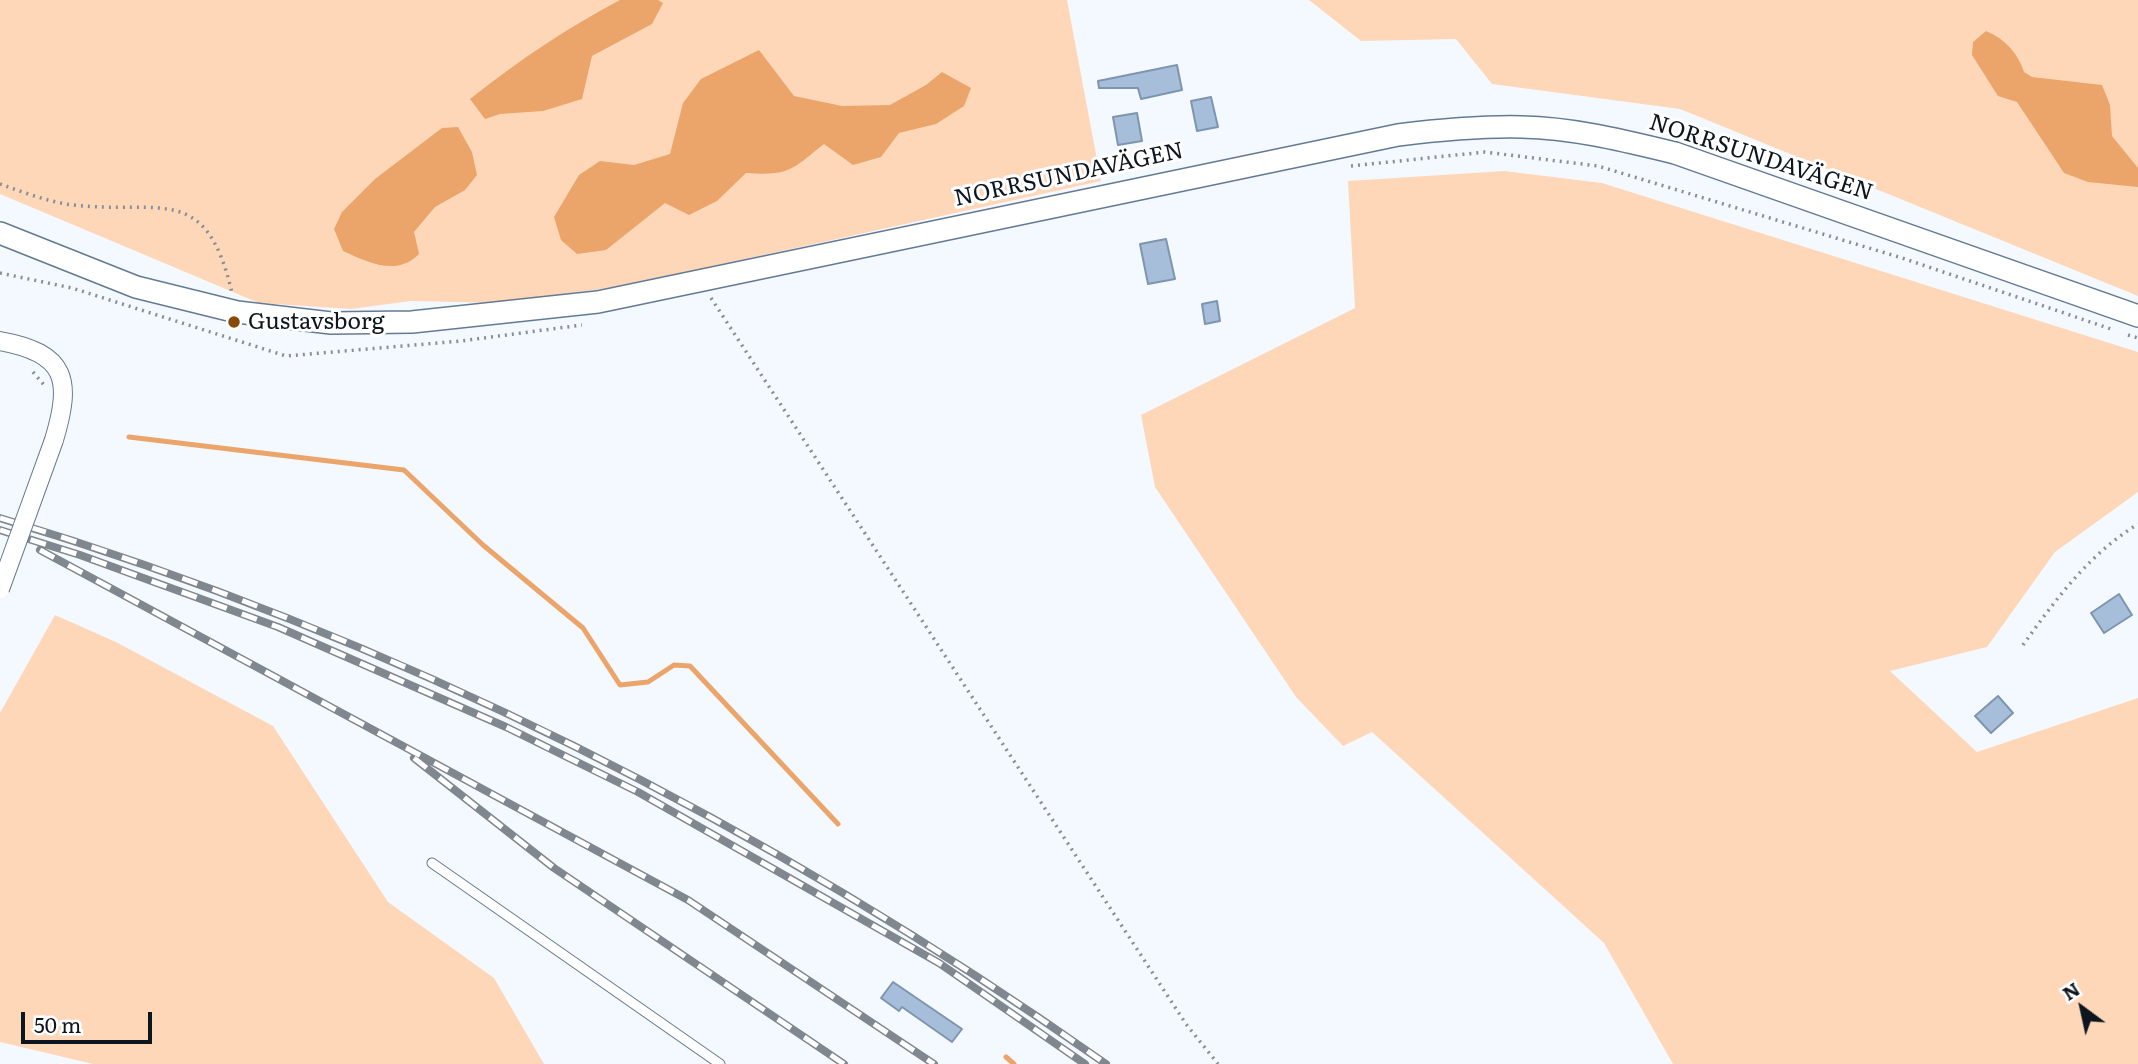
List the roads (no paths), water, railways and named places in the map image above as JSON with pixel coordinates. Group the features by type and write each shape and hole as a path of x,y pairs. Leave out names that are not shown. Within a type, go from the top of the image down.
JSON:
{"street":[{"name":"NORRSUNDAVÄGEN","path":"0,233 136,287 237,312 331,323 412,322 708,290 1385,137 1460,128 1524,127 1601,135 1675,153 2138,316"},
{"path":"0,341 33,348 57,369 64,381 64,408 0,589"}],"lane":[{"path":"432,863 720,1064"}],"waterway":[{"path":"129,437 404,470 483,545 583,628 620,685 648,682 674,665 690,666 838,824"},
{"path":"1006,1057 1014,1064"}],"railway":[{"path":"0,518 147,566 292,620 435,680 575,746 712,818 846,895 978,977 1106,1064"},
{"path":"0,530 80,555 278,627 506,727 638,792 939,963 1085,1064"},
{"path":"40,550 688,900 934,1064"},
{"path":"414,758 554,868 844,1064"}],"place":[{"name":"Gustavsborg","path":"234,322"}]}
